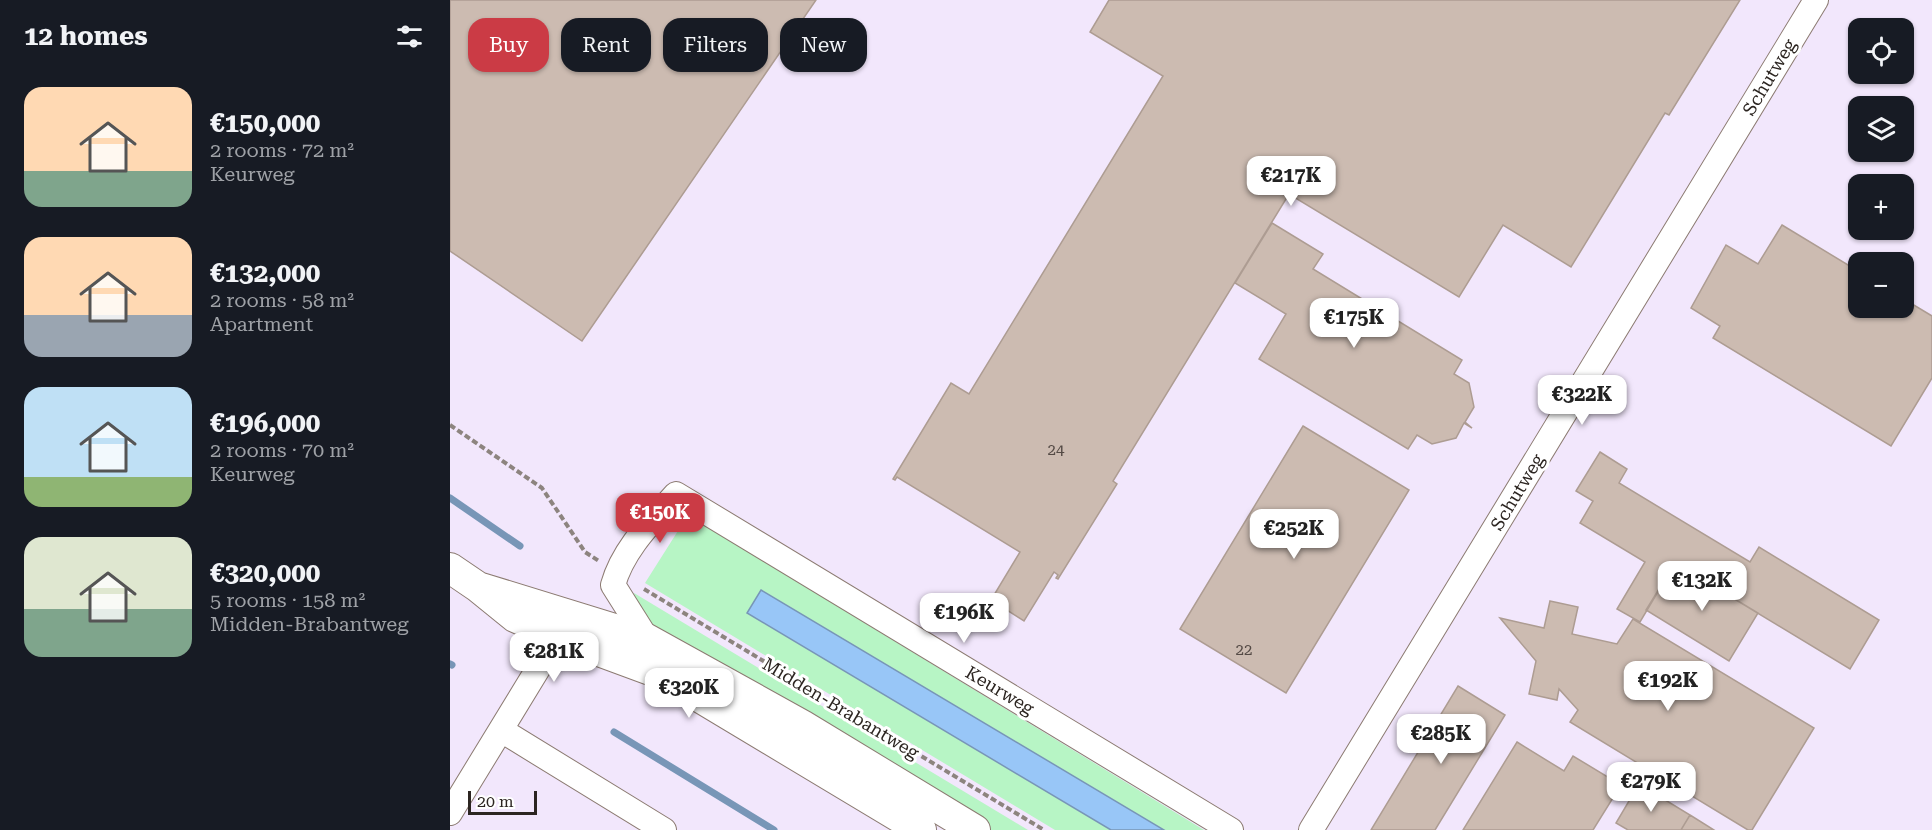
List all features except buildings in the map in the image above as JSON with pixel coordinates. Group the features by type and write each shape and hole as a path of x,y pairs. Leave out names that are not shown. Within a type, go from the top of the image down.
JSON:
{"street":[{"name":"Schutweg","path":"1311,830 1816,0"},
{"name":"Keurweg","path":"616,573 642,533 676,494 1231,830"},
{"name":"Midden-Brabantweg","path":"450,567 478,586 661,674 921,830"},
{"path":"616,573 613,585 647,639"},
{"path":"450,813 563,625"},
{"name":"Midden-Brabantweg","path":"563,625 647,639 802,725 975,830"},
{"path":"501,730 664,830"}],"path":[{"name":"Midden-Brabantweg","path":"450,425 542,488 585,552 616,573 1044,830"}],"shaded area":[{"path":"450,0 1932,0 1932,830 450,830"}],"green space":[{"path":"688,515 1204,830 1164,830 747,613 1111,830 1055,830 645,583"},
{"path":"634,593 1028,830 987,830 638,619"}],"water":[{"path":"761,590 1164,830 1111,830 747,613"}],"waterway":[{"path":"450,498 520,546"},
{"path":"614,732 774,830"}]}
